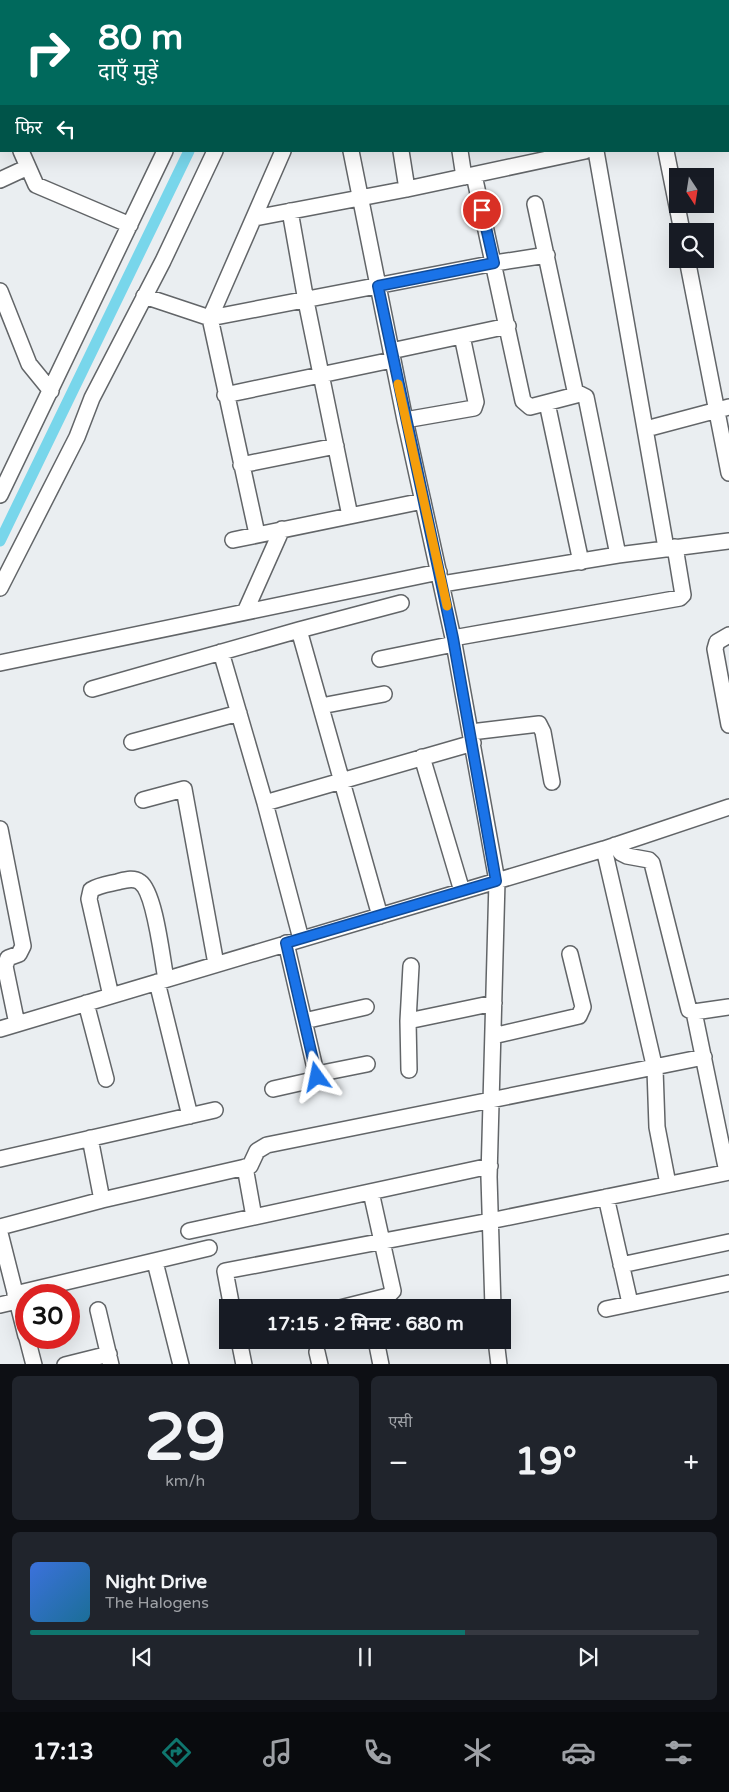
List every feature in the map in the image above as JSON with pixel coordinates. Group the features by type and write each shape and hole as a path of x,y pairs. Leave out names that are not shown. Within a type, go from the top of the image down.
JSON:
{"street":[{"path":"20,152 36,185 130,225"},
{"path":"0,495 165,152"},
{"path":"0,588 77,437 92,398 215,152"},
{"path":"257,534 225,395 210,318 283,152"},
{"path":"351,152 405,420 454,641 496,881 490,1166 493,1299"},
{"path":"400,152 407,189"},
{"path":"460,152 494,263 525,404 530,407 576,395 583,394 586,397 618,555"},
{"path":"255,218 469,176 528,157 576,152"},
{"path":"380,659 454,641 680,598 683,595 670,548 646,429 596,152"},
{"path":"666,152 680,223"},
{"path":"0,180 28,167"},
{"path":"535,204 576,395"},
{"path":"290,211 350,516"},
{"path":"144,296 210,318 494,263 547,255"},
{"path":"689,268 723,409 729,473"},
{"path":"0,291 29,364 51,391"},
{"path":"225,395 321,375 462,336 508,326"},
{"path":"405,420 474,408 476,402 462,336"},
{"path":"547,403 581,562"},
{"path":"646,429 723,409"},
{"path":"241,465 336,446"},
{"path":"233,540 423,501"},
{"path":"245,612 282,529"},
{"path":"0,662 245,612 440,578 581,562 618,555 729,541"},
{"path":"92,689 401,603"},
{"path":"299,630 380,916"},
{"path":"729,635 717,642 715,649 729,725"},
{"path":"221,652 265,803 294,941 304,1021 316,1074 313,1080 273,1089"},
{"path":"321,706 384,694"},
{"path":"132,742 239,713"},
{"path":"265,803 422,757 472,738 539,724 543,732 552,782"},
{"path":"422,757 462,892"},
{"path":"143,800 184,789 216,964"},
{"path":"0,1029 462,892 609,847 729,806"},
{"path":"0,829 23,946 19,954 8,958 5,966 17,1024"},
{"path":"609,847 621,854 649,860 652,863 689,1010 694,1012 729,1007"},
{"path":"609,847 655,1068 657,1126 668,1184"},
{"path":"111,996 89,899 92,890 103,885 130,879 136,880 146,887 151,900 162,980 190,1116"},
{"path":"493,1036 579,1016 583,1007 570,954"},
{"path":"408,1070 411,966"},
{"path":"86,1003 106,1079"},
{"path":"408,1021 494,1004"},
{"path":"304,1021 366,1007"},
{"path":"230,1299 225,1270 490,1221 728,1172 694,1012"},
{"path":"0,1227 102,1200 245,1168 253,1163 260,1148 267,1145 417,1113 492,1100 704,1057"},
{"path":"316,1074 367,1064"},
{"path":"0,1159 214,1110"},
{"path":"90,1138 102,1200"},
{"path":"189,1231 490,1166"},
{"path":"245,1168 254,1217"},
{"path":"371,1192 393,1291 388,1296 380,1299"},
{"path":"606,1197 630,1304"},
{"path":"0,1233 15,1294"},
{"path":"622,1265 729,1242"},
{"path":"70,1284 209,1248"},
{"path":"155,1262 181,1364"},
{"path":"606,1308 729,1283"},
{"path":"0,1305 15,1298"},
{"path":"65,1364 110,1359 98,1310"},
{"path":"30,1349 34,1364"},
{"path":"239,1349 240,1364"},
{"path":"378,1349 382,1364"},
{"path":"497,1349 499,1364"}],"waterway":[{"path":"0,541 189,152"}],"slow traffic":[{"path":"398,384 447,606"}],"route":[{"path":"317,1077 286,943 496,881 453,638 392,360 378,286 494,263 482,210"}]}
